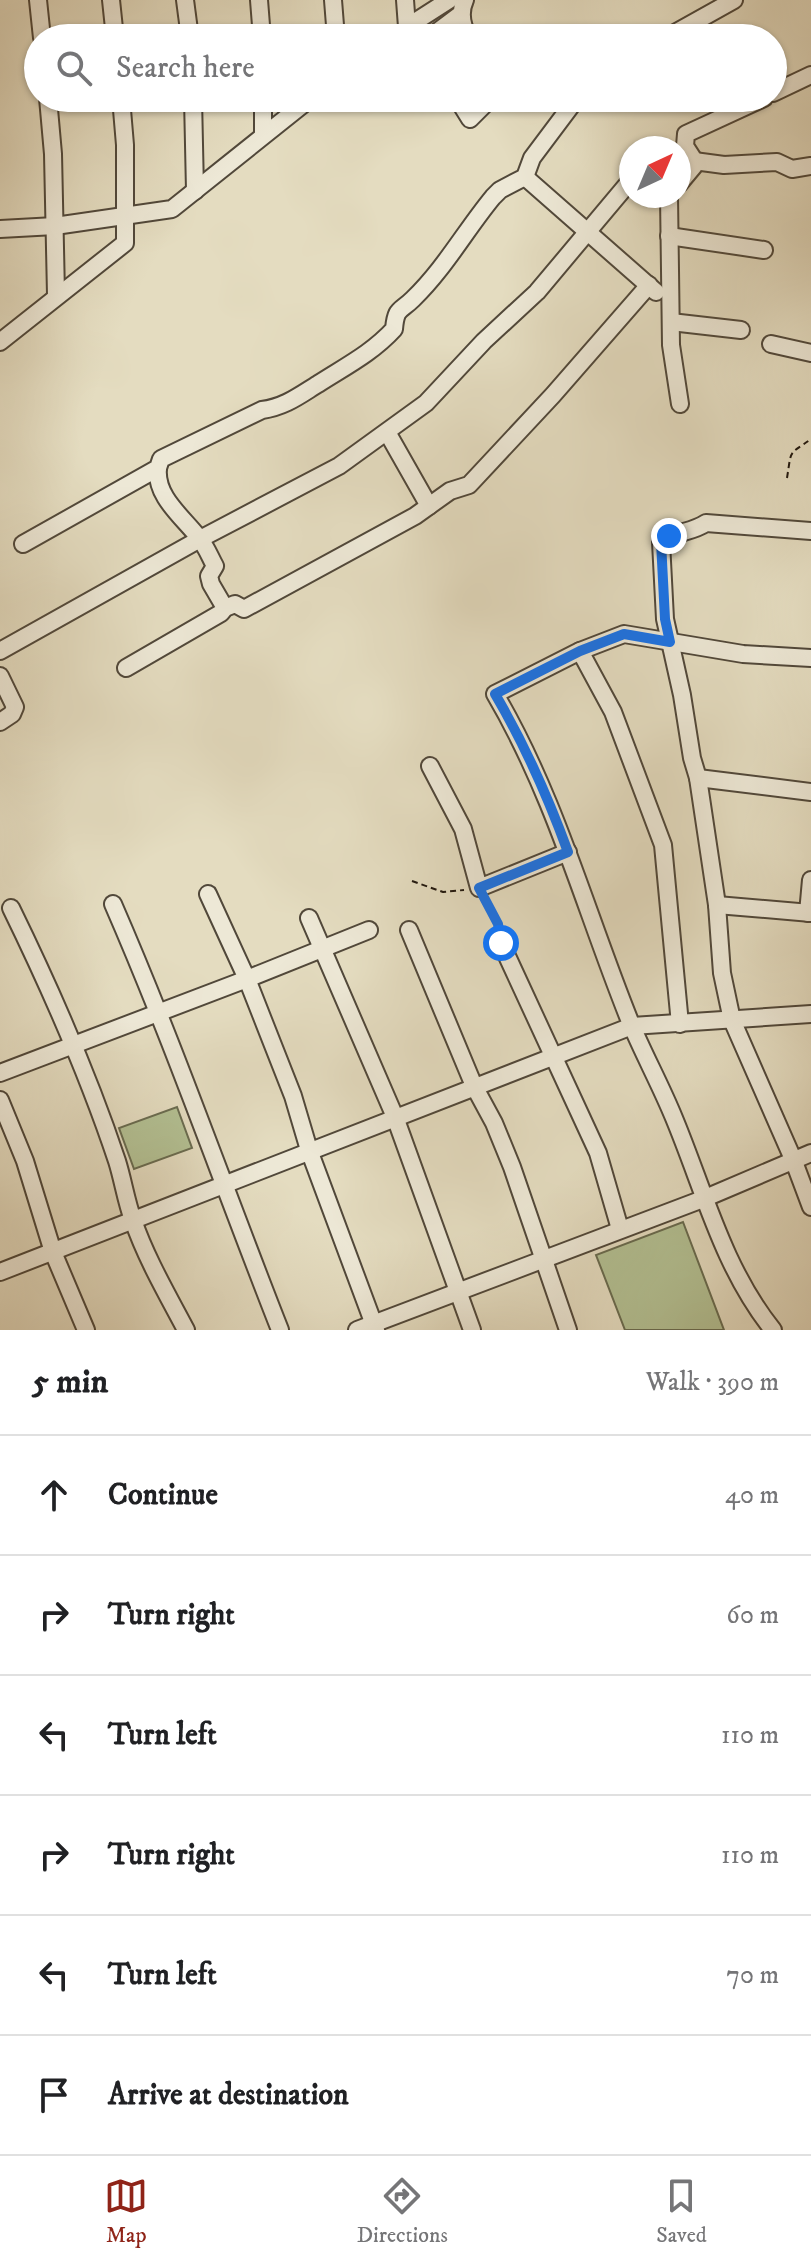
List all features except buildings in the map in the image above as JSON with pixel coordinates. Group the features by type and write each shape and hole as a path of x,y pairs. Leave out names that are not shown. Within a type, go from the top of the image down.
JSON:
{"street":[{"path":"38,0 41,24"},
{"path":"111,0 114,24"},
{"path":"185,0 188,24"},
{"path":"259,0 261,24"},
{"path":"333,0 335,24"},
{"path":"404,24 405,0"},
{"path":"414,24 449,0"},
{"path":"686,24 734,0"},
{"path":"444,24 463,7"},
{"path":"787,86 811,75"},
{"path":"49,112 56,295"},
{"path":"0,342 125,243 122,112"},
{"path":"193,112 195,191"},
{"path":"263,112 263,135"},
{"path":"0,229 55,226 172,209 293,112"},
{"path":"225,608 209,576 215,566 200,539 172,508 157,479 161,459 262,410 273,409 296,399 374,350 394,329 398,310 411,301 442,268 493,197 525,177 532,158 566,112"},
{"path":"686,136 734,112"},
{"path":"691,160 724,165 777,162 792,169 811,166"},
{"path":"525,177 671,304"},
{"path":"0,651 200,539 339,466 387,432 426,403 484,341 537,292 619,195"},
{"path":"669,208 671,345 680,404"},
{"path":"669,236 764,250"},
{"path":"126,668 225,608 235,604 244,609 429,506 450,491 469,485 649,285"},
{"path":"671,322 741,330"},
{"path":"771,344 811,353"},
{"path":"387,432 429,506"},
{"path":"23,544 158,468"},
{"path":"811,531 706,523 695,530 669,536 661,542 665,619 698,778 717,905 722,973 732,1020 811,1207"},
{"path":"773,1330 753,1305 703,1199 674,1119 632,1026 542,784 495,694 580,651 624,634 743,654 811,658"},
{"path":"580,651 613,712 663,845 680,1024"},
{"path":"0,676 15,707 12,714 0,722"},
{"path":"430,766 463,829 479,888 568,852"},
{"path":"698,778 811,792"},
{"path":"717,905 810,913 811,880"},
{"path":"208,894 247,979 293,1096 368,1328 703,1199 811,1153"},
{"path":"113,904 160,1012 223,1186 280,1330"},
{"path":"11,908 51,989 73,1044 117,1162 133,1220 155,1273 186,1330"},
{"path":"309,918 395,1117 472,1330"},
{"path":"0,1073 369,930"},
{"path":"409,930 474,1086 512,1167 568,1330"},
{"path":"501,943 598,1153 620,1229"},
{"path":"0,1272 632,1026 811,1014"},
{"path":"0,1100 25,1161 53,1252 86,1330"}],"path":[{"path":"787,478 795,446 811,439"},
{"path":"412,881 450,893 479,888 498,924 501,943"}],"green space":[{"path":"177,1107 192,1148 134,1169 119,1128"},
{"path":"683,1222 724,1330 625,1330 596,1255"}],"route":[{"path":"501,943 500,929 479,888 568,852 542,784 495,694 580,651 624,634 670,642 665,619 661,542 669,536"}]}
